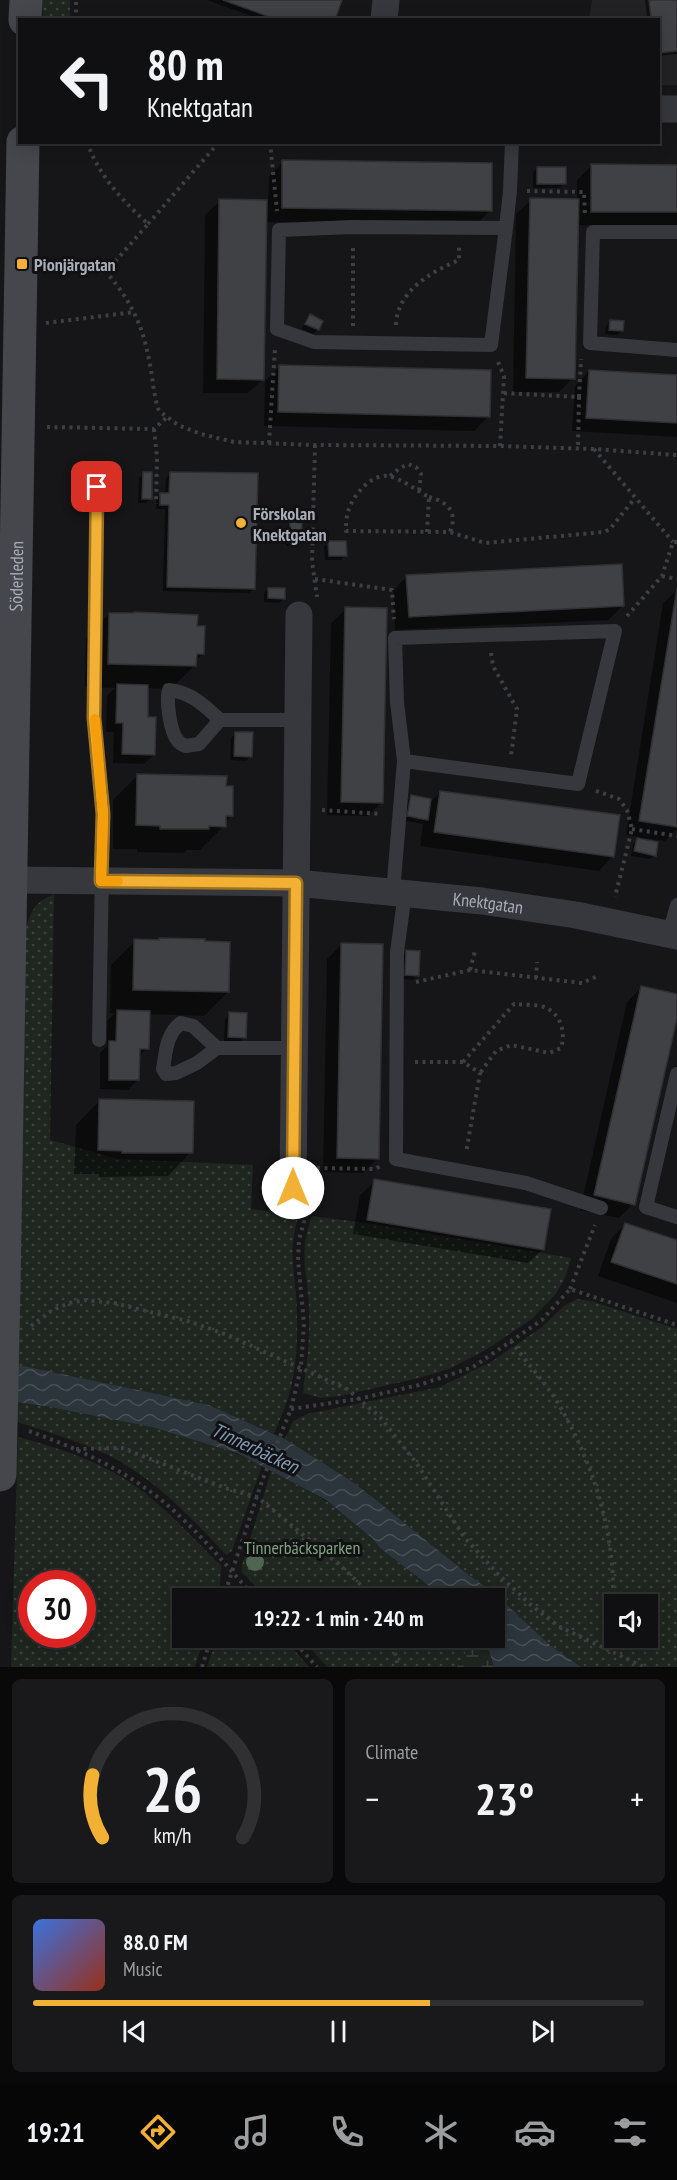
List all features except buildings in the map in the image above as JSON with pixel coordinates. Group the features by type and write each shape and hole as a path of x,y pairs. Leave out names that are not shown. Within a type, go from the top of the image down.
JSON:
{"main road":[{"path":"26,0 26,18"},
{"name":"Söderleden","path":"0,1477 22,424 23,144"}],"street":[{"path":"384,18 386,0"},
{"path":"660,109 677,109"},
{"path":"301,1194 294,1048 297,720 308,609"},
{"name":"Knektgatan","path":"12,880 296,883 482,901 609,921 673,935"}],"lane":[{"path":"506,228 353,227 279,230 277,329 314,342 491,345 506,228 510,191 512,144"},
{"path":"677,232 593,232 590,343 677,350"},
{"path":"97,487 94,718 103,814 99,1040"},
{"path":"404,761 578,784 615,631 395,638 397,702 404,761 398,815 396,1159 526,1183 601,1208"},
{"path":"220,720 297,720"},
{"path":"673,935 677,905"},
{"path":"217,1048 294,1048"},
{"path":"677,1074 646,1207 677,1217"}],"path":[{"path":"76,0 76,18"},
{"path":"88,144 101,172 114,191 148,224"},
{"path":"106,272 217,144"},
{"path":"270,144 279,230"},
{"path":"510,191 584,192 585,226 593,232"},
{"path":"353,227 353,344"},
{"path":"396,345 397,314 402,302 413,288 437,269 459,260 460,228"},
{"path":"38,270 106,272 123,291 135,312 149,359 159,411 178,425 212,436 234,442 594,448 677,455"},
{"path":"45,324 135,312"},
{"path":"269,443 277,329"},
{"path":"578,448 581,360 590,343"},
{"path":"491,345 504,376 501,446"},
{"path":"504,393 579,397"},
{"path":"22,424 154,429 166,418"},
{"path":"154,429 157,457 156,504"},
{"path":"308,609 315,579 312,561 315,445"},
{"path":"594,448 675,542 662,576 615,631"},
{"path":"390,476 408,464 416,467 421,474 419,492"},
{"path":"450,532 453,525 452,512 446,503 429,497 390,476 382,476 368,482 353,499 348,511 346,531 450,532 485,543 604,532 610,529 635,498"},
{"path":"427,532 429,497"},
{"path":"662,576 677,579"},
{"path":"315,579 392,590 395,638"},
{"path":"489,635 493,666 517,709 509,775"},
{"path":"578,784 619,799 627,810 632,829 609,921"},
{"path":"315,809 398,815"},
{"path":"632,829 677,836"},
{"path":"470,970 475,951"},
{"path":"536,978 537,962"},
{"path":"397,985 470,970 582,983 597,976"},
{"path":"462,1171 480,1073 496,1051 511,1045 549,1053 561,1048 565,1037 558,1018 545,1007 514,1004 463,1062"},
{"path":"397,1062 463,1062 480,1073"},
{"path":"310,1168 375,1170 396,1159"},
{"path":"226,1588 262,1481 291,1409 301,1367 304,1323 298,1260 301,1194"},
{"path":"291,1409 358,1399 419,1385 474,1367 542,1320 570,1289 601,1208"},
{"path":"570,1289 677,1325"},
{"path":"24,1330 51,1311 69,1303 85,1300 114,1303 191,1322 227,1335 347,1389 380,1417 417,1464 464,1537 531,1605 558,1626 644,1667"},
{"path":"511,1341 553,1395 583,1452 602,1503 613,1586 603,1648"},
{"path":"24,1430 76,1449 134,1480 161,1500 207,1544 246,1588"},
{"path":"76,1449 122,1448 225,1488 257,1497 341,1566 364,1588"},
{"path":"202,1667 208,1648"},
{"path":"300,1648 317,1667"},
{"path":"394,1648 398,1667"}],"shaded area":[{"path":"592,0 677,0 677,85 660,85 660,18 589,18"}],"green space":[{"path":"42,0 70,0 70,18 43,18"},
{"path":"54,895 50,1140 118,1159 253,1165 251,1209 299,1215 293,1241 297,1302 295,1366 289,1395 274,1434 209,1405 18,1365 26,930 34,908 42,900"},
{"path":"312,1216 571,1258 564,1280 555,1295 532,1319 484,1351 449,1369 419,1378 340,1396 321,1398 303,1393 309,1328 309,1300 304,1254"},
{"path":"577,1299 591,1301 677,1329 677,1667 581,1667 551,1646 505,1603 505,1588 488,1588 350,1480 285,1439 293,1421 307,1414 440,1387 491,1362 542,1327 564,1306"},
{"path":"17,1402 111,1417 175,1432 235,1453 262,1466 232,1551 226,1555 172,1500 125,1464 85,1445 17,1422"},
{"path":"18,1437 80,1457 124,1478 159,1505 221,1566 219,1588 172,1588 172,1648 201,1648 195,1667 11,1667"},
{"name":"Tinnerbäcksparken","path":"271,1471 344,1513 380,1548 432,1588 257,1588 242,1572 242,1565"},
{"path":"214,1648 293,1648 309,1667 207,1667"},
{"path":"310,1648 468,1648 457,1667 327,1667"},
{"path":"468,1648 488,1648 494,1667 457,1667"}],"water":[{"name":"Tinnerbäcken","path":"0,1361 209,1405 285,1439 350,1480 488,1588 432,1588 380,1548 372,1538 326,1500 237,1453 152,1427 45,1406 0,1400"},
{"path":"505,1603 551,1646 581,1667 494,1667 488,1648 505,1648"}],"slow traffic":[{"path":"95,719 103,814 101,881 118,881"}],"place":[{"name":"Pionjärgatan","path":"22,264"},
{"name":"Förskolan Knektgatan","path":"241,523"}],"route":[{"path":"97,487 94,718 103,814 101,881 296,883 293,1188"}]}
